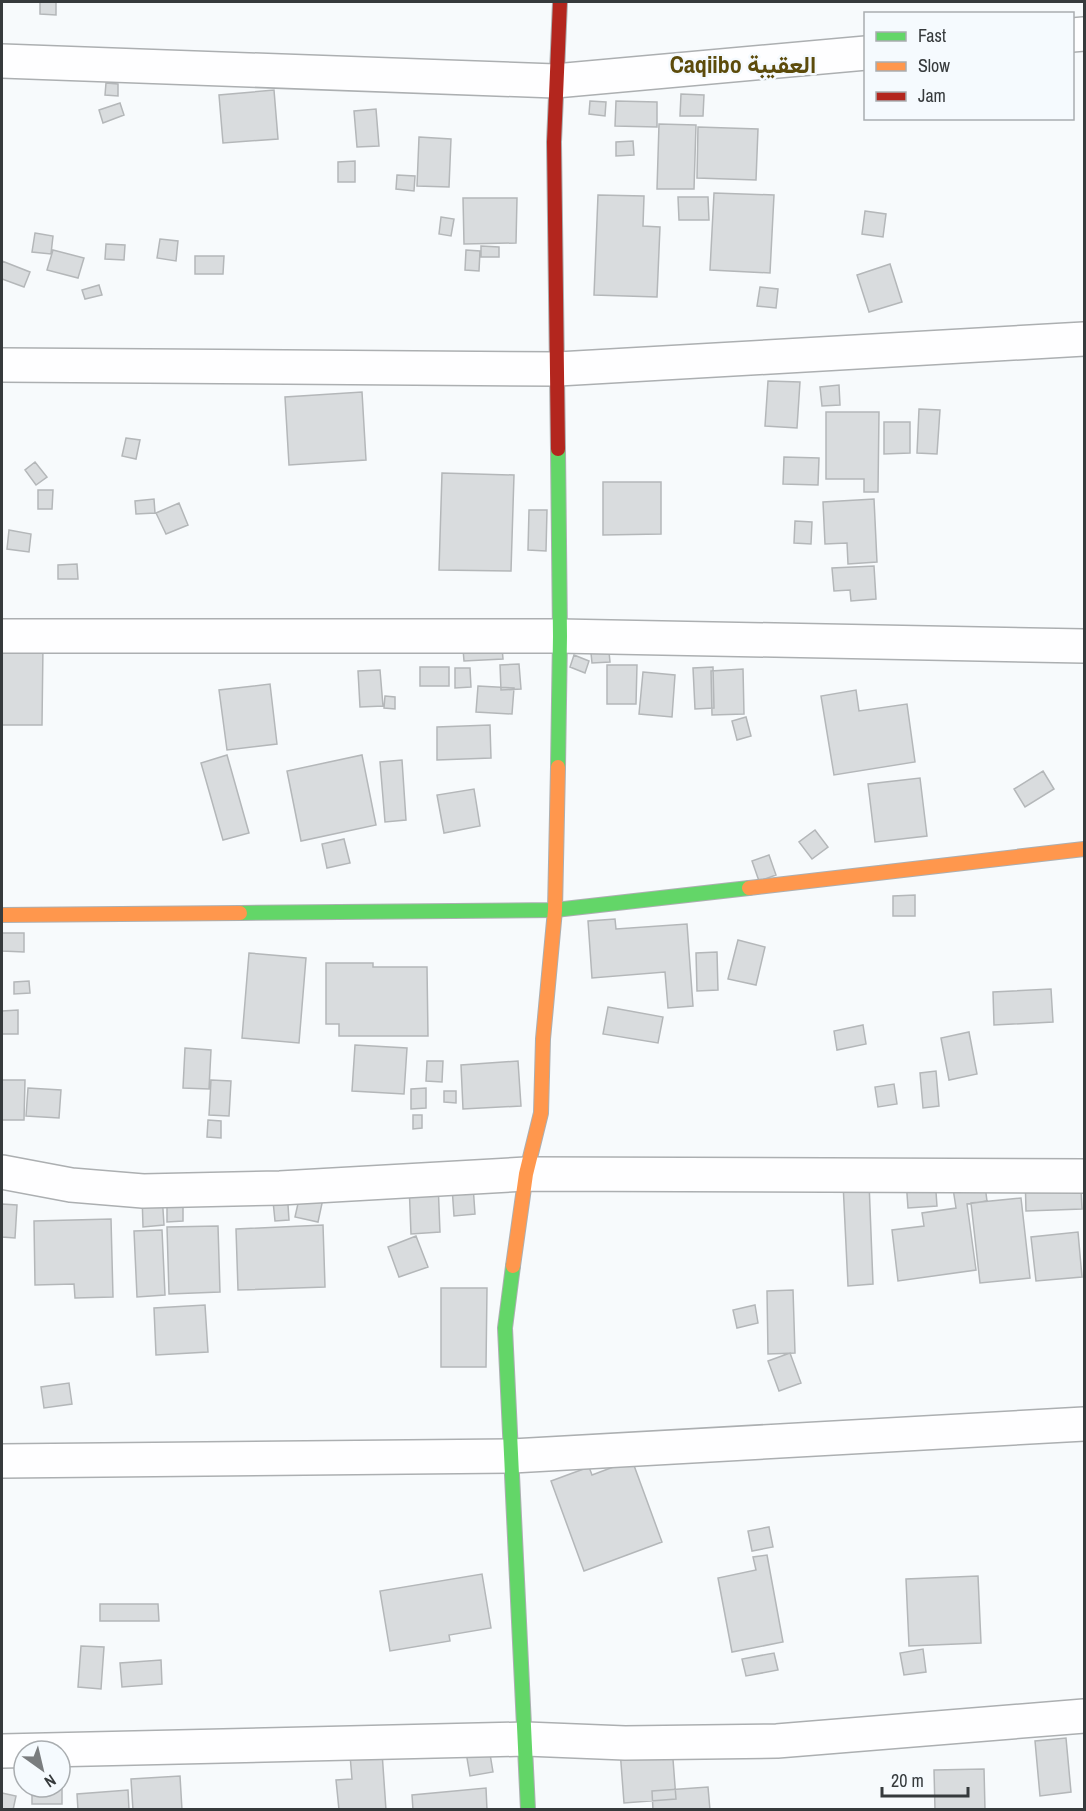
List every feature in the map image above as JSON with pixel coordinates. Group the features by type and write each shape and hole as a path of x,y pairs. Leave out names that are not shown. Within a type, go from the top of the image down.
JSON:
{"street":[{"path":"528,1809 505,1328 526,1174 541,1113 543,1039 555,910 560,636 555,81 560,2"},
{"path":"2,61 555,81 864,53"},
{"path":"2,365 558,369 1084,339"},
{"path":"2,636 560,636 1084,646"},
{"path":"2,915 555,910 1084,849"},
{"path":"2,1172 71,1185 143,1191 280,1188 526,1174 1084,1176"},
{"path":"2,1461 512,1456 1084,1424"},
{"path":"2,1751 526,1739 625,1743 777,1742 1084,1716"}],"building":[{"path":"40,2 56,2 56,15 40,14"},
{"path":"106,83 118,84 118,96 105,95"},
{"path":"274,90 278,139 223,143 219,95"},
{"path":"681,94 704,95 703,116 680,116"},
{"path":"590,101 606,102 605,116 589,114"},
{"path":"616,101 657,102 657,127 615,126"},
{"path":"120,103 124,115 103,123 99,110"},
{"path":"376,109 379,146 357,147 354,111"},
{"path":"659,124 696,125 694,189 657,189"},
{"path":"698,127 758,129 756,180 697,178"},
{"path":"419,137 451,139 449,187 417,186"},
{"path":"633,141 634,155 616,156 616,142"},
{"path":"355,161 355,182 338,182 338,162"},
{"path":"397,175 415,176 414,191 396,189"},
{"path":"714,193 774,195 770,273 710,270"},
{"path":"598,195 644,196 643,226 660,227 657,297 594,295"},
{"path":"678,197 708,197 709,220 679,220"},
{"path":"463,198 517,198 516,243 464,244"},
{"path":"865,211 886,214 883,237 862,234"},
{"path":"441,217 454,219 451,236 439,234"},
{"path":"35,233 53,236 51,254 32,252"},
{"path":"160,239 178,241 176,261 157,258"},
{"path":"106,244 125,245 124,260 105,259"},
{"path":"481,246 499,247 499,257 481,257"},
{"path":"53,250 84,258 78,278 47,270"},
{"path":"466,250 480,251 479,271 465,270"},
{"path":"195,256 224,256 223,274 195,274"},
{"path":"2,261 30,272 24,287 2,279"},
{"path":"890,264 902,302 869,312 857,275"},
{"path":"99,285 102,295 85,299 82,290"},
{"path":"760,287 778,289 776,308 757,306"},
{"path":"768,381 800,382 797,428 765,426"},
{"path":"839,385 840,405 822,406 820,387"},
{"path":"362,392 366,460 289,465 285,397"},
{"path":"919,409 940,410 937,454 917,453"},
{"path":"826,412 879,412 878,492 864,492 864,479 826,479"},
{"path":"884,422 910,422 910,453 884,454"},
{"path":"126,438 140,440 136,459 122,456"},
{"path":"784,457 819,458 818,485 783,484"},
{"path":"35,462 47,477 36,485 25,470"},
{"path":"442,473 514,475 511,571 439,570"},
{"path":"603,482 661,482 661,534 603,535"},
{"path":"38,490 53,490 52,509 38,509"},
{"path":"154,499 155,513 136,514 135,501"},
{"path":"874,499 877,562 848,564 847,543 825,544 823,502"},
{"path":"179,503 188,525 166,534 156,513"},
{"path":"529,510 547,510 546,551 528,550"},
{"path":"795,521 812,522 811,544 794,543"},
{"path":"9,530 31,534 29,552 7,549"},
{"path":"77,564 78,579 58,579 58,565"},
{"path":"874,566 876,599 851,601 850,590 834,591 832,568"},
{"path":"2,645 43,645 42,725 2,725"},
{"path":"502,647 503,659 464,661 463,649"},
{"path":"609,652 610,662 592,663 591,653"},
{"path":"574,655 589,661 585,673 570,667"},
{"path":"519,664 521,689 501,690 500,665"},
{"path":"607,665 637,665 636,704 607,704"},
{"path":"420,667 449,667 449,686 420,686"},
{"path":"713,667 714,708 695,709 693,668"},
{"path":"455,668 470,668 471,687 455,688"},
{"path":"743,669 744,714 712,715 711,671"},
{"path":"380,670 383,706 360,707 358,671"},
{"path":"643,672 675,675 672,717 639,714"},
{"path":"270,684 277,744 227,750 219,690"},
{"path":"478,686 514,688 512,714 476,712"},
{"path":"856,690 859,711 907,704 915,762 834,775 821,696"},
{"path":"385,696 395,697 395,709 384,708"},
{"path":"746,717 751,736 737,740 732,721"},
{"path":"490,725 491,758 437,760 437,727"},
{"path":"227,755 249,833 223,840 201,763"},
{"path":"362,755 376,825 301,841 287,771"},
{"path":"402,760 406,820 385,822 380,762"},
{"path":"1043,771 1054,789 1025,807 1014,789"},
{"path":"920,778 927,836 875,842 868,784"},
{"path":"474,789 480,826 444,833 437,795"},
{"path":"815,830 828,847 812,859 799,842"},
{"path":"344,839 350,863 327,868 322,844"},
{"path":"769,855 776,875 759,881 752,861"},
{"path":"915,895 915,916 893,916 893,896"},
{"path":"615,919 616,929 687,924 693,1006 668,1008 665,972 592,978 588,921"},
{"path":"2,933 24,933 24,952 2,951"},
{"path":"738,940 765,947 756,985 728,979"},
{"path":"717,952 718,990 697,991 696,953"},
{"path":"249,953 306,958 299,1043 242,1038"},
{"path":"326,963 373,963 373,967 427,967 428,1036 339,1036 339,1024 326,1024"},
{"path":"29,981 30,993 14,994 14,982"},
{"path":"1051,989 1053,1022 994,1025 993,992"},
{"path":"608,1007 663,1017 658,1043 603,1034"},
{"path":"18,1010 18,1034 2,1034 2,1011"},
{"path":"863,1025 866,1044 837,1050 834,1031"},
{"path":"969,1032 977,1074 949,1080 941,1038"},
{"path":"355,1045 407,1048 404,1094 352,1091"},
{"path":"185,1048 211,1050 209,1089 183,1088"},
{"path":"427,1061 443,1061 442,1082 426,1081"},
{"path":"518,1061 521,1106 463,1109 461,1065"},
{"path":"936,1071 939,1106 923,1108 920,1073"},
{"path":"2,1080 25,1080 24,1120 2,1120"},
{"path":"211,1080 231,1081 229,1116 209,1115"},
{"path":"894,1084 897,1104 878,1107 875,1087"},
{"path":"28,1088 61,1090 59,1118 26,1116"},
{"path":"426,1088 426,1108 411,1109 411,1089"},
{"path":"444,1091 456,1091 456,1103 444,1102"},
{"path":"413,1115 422,1115 422,1128 413,1129"},
{"path":"208,1120 221,1121 221,1138 207,1137"},
{"path":"1080,1170 1082,1209 1026,1211 1025,1173"},
{"path":"935,1178 937,1206 908,1208 906,1180"},
{"path":"984,1178 987,1201 967,1204 976,1270 898,1281 892,1230 924,1226 922,1213 956,1208 952,1182"},
{"path":"438,1182 440,1232 411,1234 409,1183"},
{"path":"869,1182 873,1284 848,1286 843,1183"},
{"path":"473,1185 475,1214 454,1216 452,1187"},
{"path":"287,1190 289,1220 275,1221 272,1191"},
{"path":"301,1190 324,1194 318,1222 295,1217"},
{"path":"162,1194 164,1225 143,1227 142,1195"},
{"path":"167,1195 183,1195 183,1221 167,1222"},
{"path":"1021,1198 1030,1278 980,1283 971,1203"},
{"path":"2,1204 17,1205 15,1238 2,1237"},
{"path":"111,1219 113,1297 75,1298 74,1284 35,1285 34,1221"},
{"path":"323,1225 325,1287 238,1290 236,1229"},
{"path":"218,1226 220,1292 169,1294 167,1227"},
{"path":"162,1230 165,1295 137,1297 134,1231"},
{"path":"1078,1232 1082,1277 1036,1281 1031,1237"},
{"path":"416,1236 428,1267 399,1277 388,1247"},
{"path":"441,1288 487,1288 486,1367 441,1367"},
{"path":"793,1290 795,1353 768,1354 767,1291"},
{"path":"205,1305 208,1352 156,1355 154,1308"},
{"path":"755,1305 758,1323 737,1328 733,1310"},
{"path":"790,1353 801,1383 779,1391 768,1361"},
{"path":"69,1383 72,1404 44,1408 41,1387"},
{"path":"632,1460 662,1542 584,1571 551,1481 589,1467 592,1475"},
{"path":"769,1527 773,1547 752,1551 748,1531"},
{"path":"767,1555 783,1642 732,1652 718,1578 756,1570 753,1557"},
{"path":"482,1574 491,1628 449,1635 450,1641 390,1651 380,1591"},
{"path":"978,1576 981,1643 909,1646 906,1579"},
{"path":"100,1604 158,1604 159,1621 100,1621"},
{"path":"81,1646 104,1647 101,1689 78,1687"},
{"path":"923,1649 926,1672 904,1675 900,1653"},
{"path":"774,1653 778,1670 746,1676 742,1659"},
{"path":"161,1660 162,1684 122,1687 120,1663"},
{"path":"1066,1738 1071,1792 1040,1796 1035,1741"},
{"path":"672,1746 676,1799 624,1803 620,1750"},
{"path":"489,1748 493,1772 470,1776 466,1752"},
{"path":"382,1752 386,1810 339,1810 336,1780 352,1779 350,1755"},
{"path":"984,1769 985,1810 935,1810 934,1770"},
{"path":"180,1776 182,1810 133,1810 131,1779"},
{"path":"708,1787 710,1810 653,1810 652,1791"},
{"path":"486,1788 487,1810 413,1810 412,1795"},
{"path":"128,1790 129,1810 78,1810 77,1794"},
{"path":"2,1793 12,1795 12,1799 15,1799 13,1810 2,1810"},
{"path":"32,1799 62,1799 62,1804 32,1804"}],"traffic: fast":[{"path":"558,449 560,636 558,767"},
{"path":"240,913 555,910 749,888"},
{"path":"513,1266 505,1328 528,1810"}],"traffic: slow":[{"path":"513,1266 526,1174 541,1113 543,1039 555,910 558,767"},
{"path":"749,888 1084,849"},
{"path":"2,915 240,913"}],"traffic: jam":[{"path":"558,449 554,142 560,2"}],"district":[{"name":"Caqiibo العقيبة","path":"743,64"}]}
